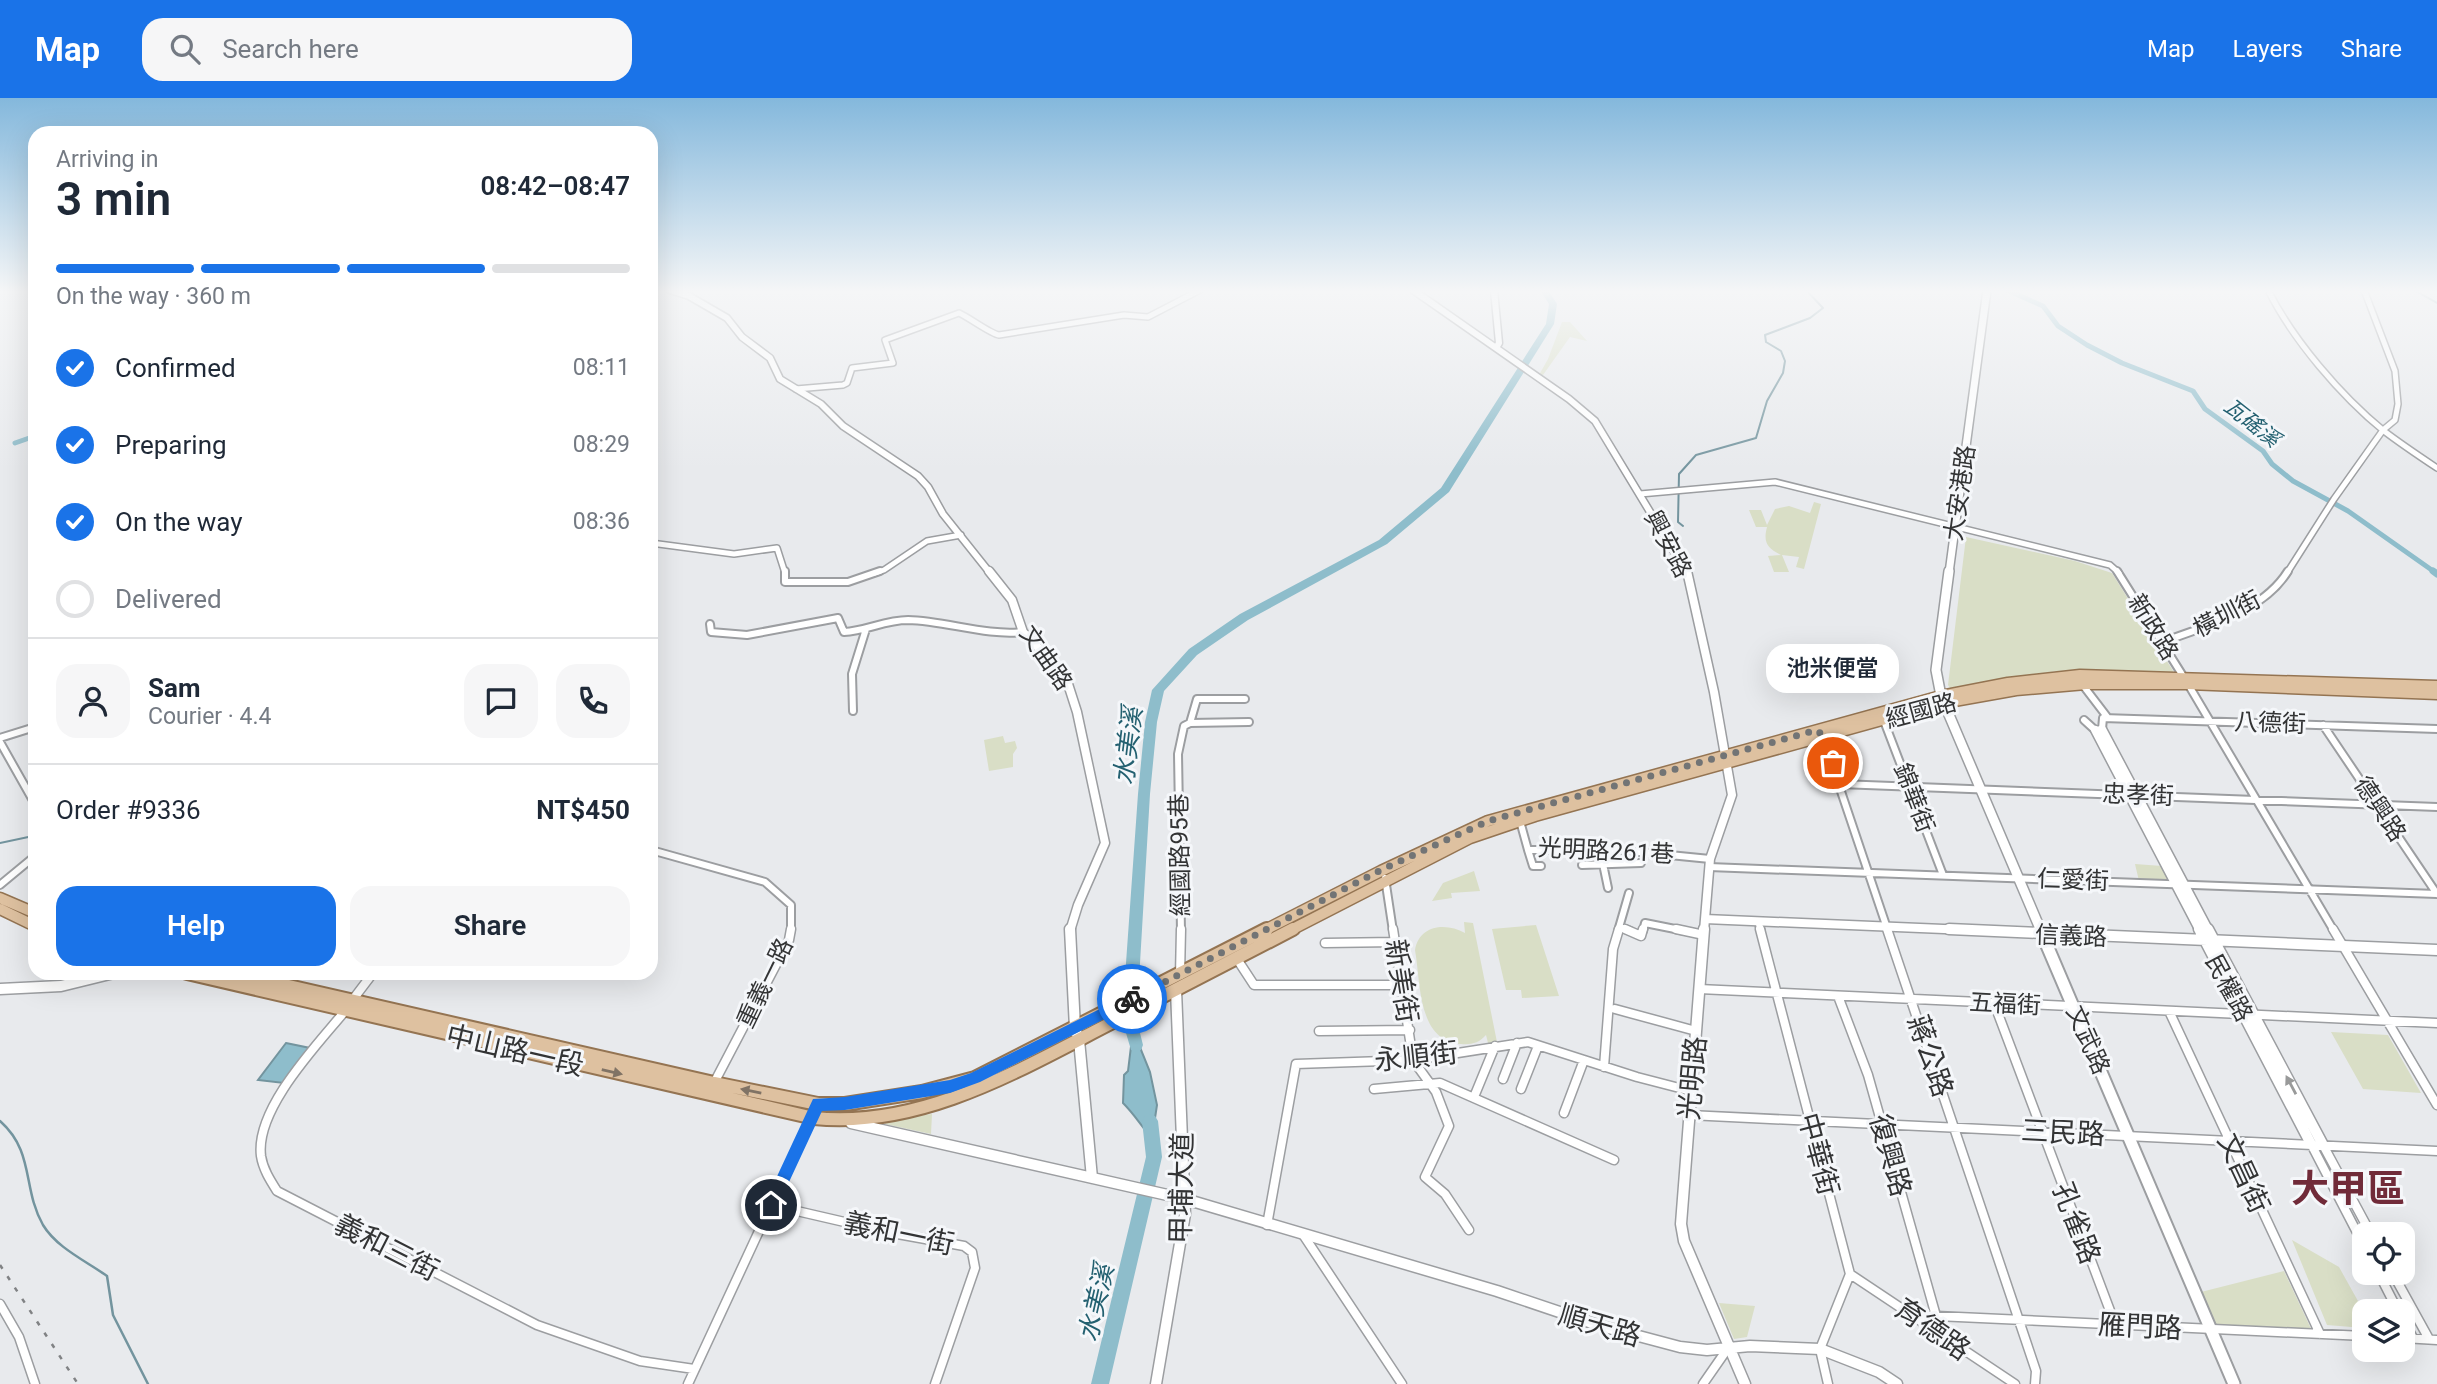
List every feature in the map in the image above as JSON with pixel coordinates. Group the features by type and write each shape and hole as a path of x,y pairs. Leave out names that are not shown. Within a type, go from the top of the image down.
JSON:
{"main road":[{"name":"大安港路","path":"1942,700 1936,670 1979,350"},
{"name":"經國路","path":"1077,1034 1112,1023 1236,958 1384,875 1470,838 1727,760 1942,700 2043,678 2080,675 2437,694"},
{"name":"經國路","path":"1821,734 1884,721 1942,700 2082,684 2186,680 2437,686"},
{"name":"文武路","path":"1942,700 2130,1135 2234,1384"},
{"name":"經國路","path":"1077,1034 1111,1009 1488,821 1727,760"},
{"path":"0,898 28,910"},
{"path":"0,909 28,923"},
{"name":"中山路一段","path":"222,980 818,1104"},
{"name":"中山路一段","path":"257,980 349,1005 814,1118 844,1121"},
{"path":"818,1104 845,1104 950,1087 1077,1034"},
{"path":"844,1121 952,1099 1010,1075 1077,1034"}],"street":[{"name":"文曲路","path":"759,350 770,358 780,379 821,404 843,426 918,476 928,487 943,514 1012,600 1023,632 1051,661 1072,694 1105,843 1070,930 1077,1034 1092,1178"},
{"path":"794,389 844,385 852,368 893,363 888,350"},
{"name":"興安路","path":"1499,350 1595,421 1687,571 1727,760"},
{"path":"2306,350 2383,430 2437,468"},
{"name":"橫圳街","path":"2163,642 2243,611 2282,581 2332,502 2383,430 2395,420 2399,399 2388,350"},
{"name":"新政路","path":"1640,494 1776,482 2110,565 2119,573 2163,642 2437,1105"},
{"path":"658,544 734,554 777,548 779,558 785,566 785,582 830,583 848,582 872,575 927,541 961,535"},
{"path":"710,624 711,632 738,636 838,618 844,632 866,629 892,620 944,622 993,632 1023,632"},
{"path":"853,712 852,674 866,629"},
{"path":"2082,684 2105,718 2098,729 2084,720"},
{"name":"經國路95巷","path":"1176,990 1180,974 1180,796 1177,763 1180,739 1184,726 1191,723 1198,699 1245,699"},
{"name":"八德街","path":"2105,718 2436,730"},
{"name":"錦華街","path":"1884,721 1943,876"},
{"path":"1191,723 1249,722"},
{"name":"德興路","path":"2323,725 2437,894"},
{"name":"民權路","path":"2098,729 2210,941 2254,1015 2323,1145 2358,1222"},
{"path":"28,730 0,740 28,791"},
{"name":"蔣公路","path":"1821,734 1840,783 2036,1371 2035,1384"},
{"name":"光明路","path":"1727,760 1732,794 1709,863 1682,1213 1684,1241 1745,1384"},
{"name":"忠孝街","path":"1840,783 2437,807"},
{"name":"光明路261巷","path":"1520,821 1528,850 1589,847 1647,851 1709,863"},
{"path":"1528,850 1533,866 1541,866"},
{"name":"重義一路","path":"658,852 765,882 791,905 793,921 789,940 714,1083"},
{"path":"0,885 28,862"},
{"path":"1582,865 1641,863"},
{"name":"仁愛街","path":"1709,863 1869,873 2437,894"},
{"path":"1603,864 1608,888"},
{"name":"新美街","path":"1384,875 1413,1060 1431,1086 1449,1126 1425,1177 1445,1194 1469,1230"},
{"path":"1604,1067 1613,949 1629,893"},
{"name":"信義路","path":"1704,919 2437,950"},
{"name":"中華街","path":"1758,921 1850,1274"},
{"path":"1620,927 1641,936 1645,923 1704,935"},
{"name":"民權路","path":"2210,941 2243,1014 2311,1144 2357,1222"},
{"path":"1325,943 1396,942"},
{"path":"1236,958 1254,985 1403,985"},
{"path":"0,989 61,986 85,980"},
{"name":"義和三街","path":"368,980 272,1107 263,1130 261,1152 265,1170 277,1191 537,1325 640,1361 694,1369"},
{"name":"五福街","path":"1699,989 2437,1023"},
{"name":"甲埔大道","path":"1158,1384 1184,1231 1176,990"},
{"name":"復興路","path":"1838,996 1861,1052 1936,1316"},
{"name":"孔雀路","path":"1994,1003 2115,1324"},
{"path":"1615,1009 1696,1031"},
{"name":"文昌街","path":"2169,1011 2320,1334"},
{"path":"1319,1031 1410,1030"},
{"name":"永順街","path":"1268,1225 1296,1064 1413,1060 1528,1042 1691,1091"},
{"path":"1503,1079 1517,1043"},
{"path":"1474,1097 1495,1046"},
{"path":"1521,1089 1538,1046"},
{"path":"1564,1113 1584,1060"},
{"path":"1374,1089 1431,1086 1440,1083 1614,1160"},
{"path":"688,1384 814,1118 818,1104"},
{"name":"中山路一段","path":"818,1104 844,1121 1185,1199"},
{"name":"三民路","path":"1689,1115 2437,1151"},
{"path":"1185,1199 1304,1236 1402,1384"},
{"name":"義和一街","path":"771,1205 892,1233 964,1246 973,1251 976,1258 975,1268 935,1384"},
{"name":"順天路","path":"1304,1236 1497,1292 1614,1330 1680,1347 1707,1350 1750,1346 1820,1349 1866,1366 1897,1384"},
{"path":"1828,1384 1820,1349 1850,1274"},
{"name":"育德路","path":"1850,1274 2015,1384"},
{"path":"2400,1285 2433,1339"},
{"path":"0,1304 19,1337 35,1384"},
{"name":"雁門路","path":"1915,1315 2352,1335"},
{"path":"2415,1338 2433,1339"},
{"path":"1703,1384 1728,1348"}],"green space":[{"path":"1551,350 1561,350 1543,375 1539,375"},
{"path":"1814,502 1821,504 1804,569 1796,567 1799,557 1782,555 1789,572 1774,572 1768,556 1781,555 1769,547 1766,541 1767,527 1756,527 1749,510 1761,510 1767,525 1775,509 1789,506 1810,513"},
{"path":"1966,537 2075,561 2112,573 2175,674 2058,671 1952,691 1948,685"},
{"path":"1003,736 1005,743 1015,741 1017,748 1013,754 1013,767 989,771 984,740"},
{"path":"2135,864 2162,866 2170,883 2139,881"},
{"path":"1474,871 1480,891 1451,893 1452,898 1432,901 1443,883"},
{"path":"1464,922 1473,923 1497,1042 1488,1043 1486,1035 1471,1044 1447,1040 1436,1033 1424,1008 1415,950 1418,942 1422,935 1434,928 1450,928 1465,933"},
{"path":"1536,925 1559,996 1522,998 1521,990 1506,990 1492,929"},
{"path":"2331,1032 2388,1035 2421,1093 2363,1089"},
{"path":"932,1114 931,1134 885,1124 885,1120"},
{"path":"2292,1240 2339,1267 2357,1299 2352,1299 2352,1327 2327,1325"},
{"path":"2284,1271 2313,1333 2218,1328 2201,1292"},
{"path":"1719,1303 1755,1306 1747,1337 1734,1339"}],"water":[{"path":"1133,1030 1150,1072 1157,1105 1152,1138 1123,1103 1124,1075 1128,1071"},
{"path":"286,1043 310,1048 284,1083 258,1080"}],"waterway":[{"name":"水美溪","path":"1136,1045 1133,1033 1133,963 1144,794 1151,722 1158,690 1193,652 1244,617 1383,542 1445,490 1534,350"},
{"path":"1683,526 1678,522 1679,474 1696,455 1756,438 1767,401 1783,373 1785,361 1779,350"},
{"name":"瓦磘溪","path":"2097,350 2193,391 2205,409 2263,451 2272,464 2293,481 2348,511 2436,573"},
{"path":"15,443 28,438"},
{"name":"瓦磘溪","path":"2433,571 2437,574"},
{"path":"0,843 28,837"},
{"path":"0,1121 19,1145 32,1198 43,1225 56,1241 107,1276 113,1315 148,1384"},
{"name":"水美溪","path":"1100,1384 1154,1157 1150,1121"}],"railway":[{"path":"0,1265 78,1384"}],"way so far":[{"path":"1132,999 1381,870 1488,821 1817,730 1824,737 1833,763"}],"place":[{"name":"池米便當","path":"1833,763"}],"district":[{"name":"大甲區","path":"2348,1189"}],"route":[{"path":"771,1205 814,1118 818,1104 845,1104 950,1087 975,1078 1132,999"}]}
